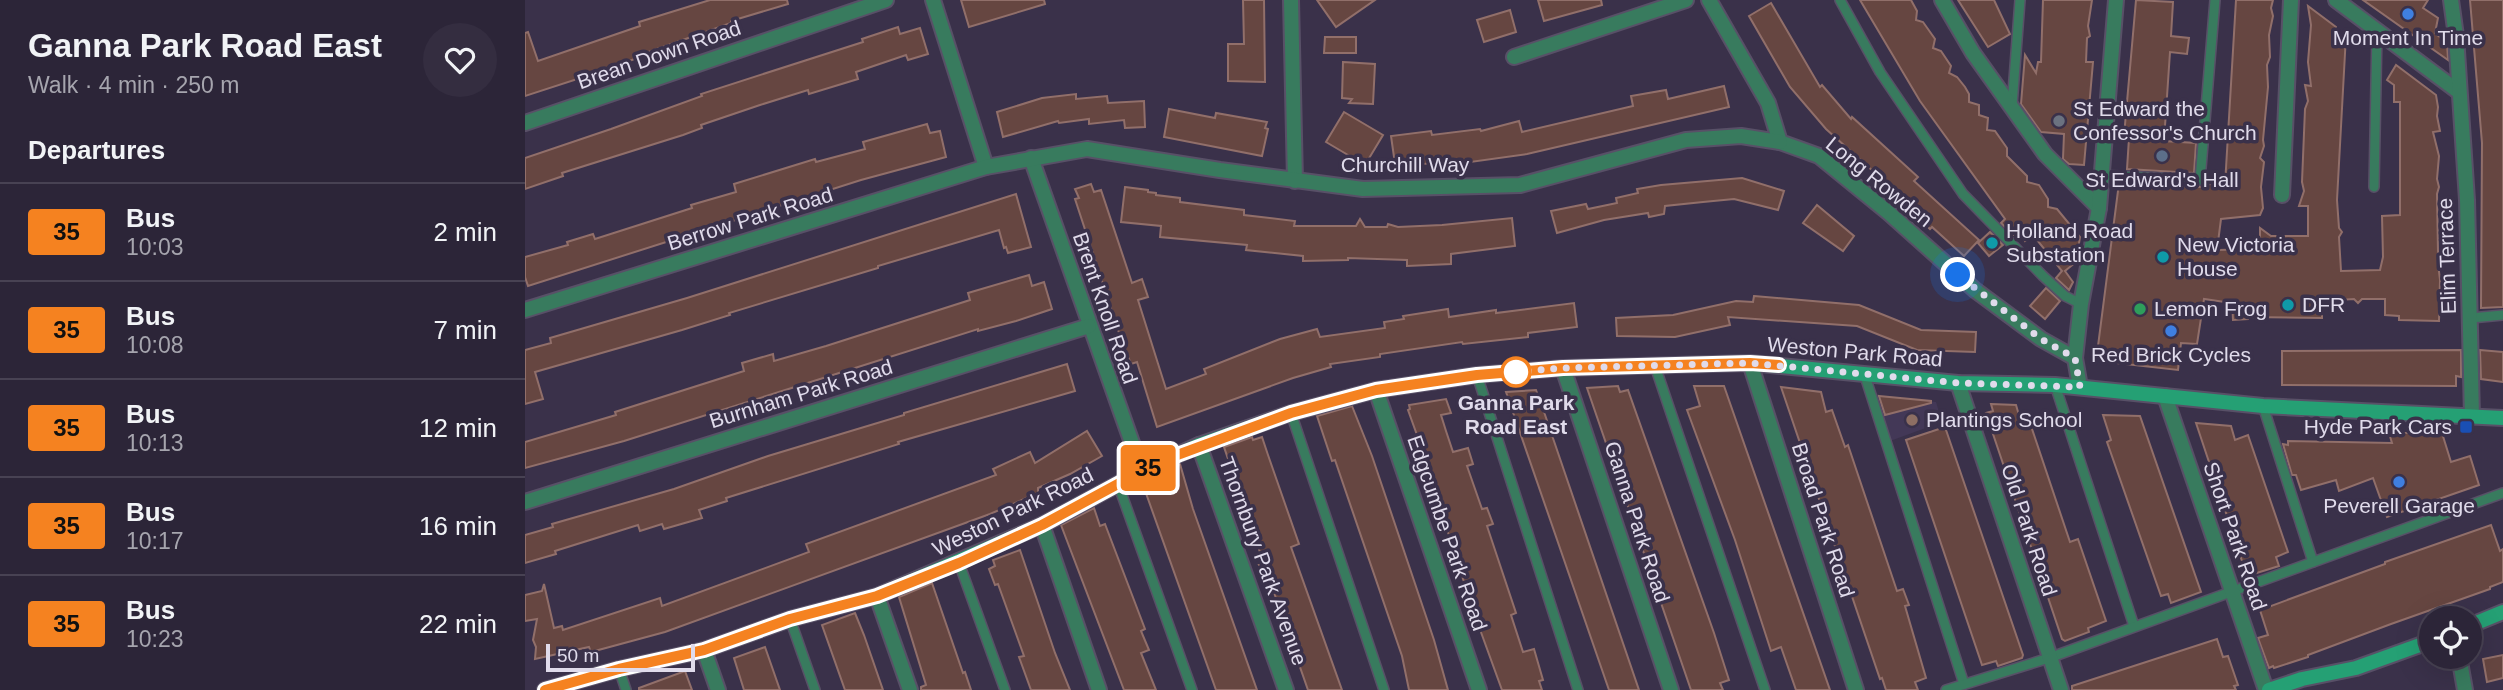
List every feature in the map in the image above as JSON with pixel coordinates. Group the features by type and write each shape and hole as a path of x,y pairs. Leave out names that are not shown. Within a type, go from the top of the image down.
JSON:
{"street":[{"name":"Brean Down Road","path":"525,123 886,0"},
{"path":"933,0 986,167"},
{"path":"1291,0 1295,181"},
{"path":"1514,57 1686,0"},
{"path":"1709,0 1768,103 1780,142"},
{"path":"1942,0 1973,53 2045,154 2099,208"},
{"path":"2080,387 2075,358 2081,304 2099,208 2116,0"},
{"path":"2282,195 2291,0"},
{"path":"2336,0 2459,92"},
{"name":"Elim Terrace","path":"2451,0 2456,36 2466,200 2472,417"},
{"name":"Churchill Way","path":"986,167 1087,149 1363,189 1520,185 1686,140 1741,136 1780,142"},
{"name":"Long Rowden","path":"1780,142 1819,156 1975,290 2041,339 2075,358"},
{"name":"Brent Knoll Road","path":"1031,158 1142,471"},
{"name":"Berrow Park Road","path":"525,310 986,167"},
{"name":"Burnham Park Road","path":"525,502 1089,326"},
{"name":"Weston Park Road","path":"545,690 619,669 704,650 790,619 877,596 1042,525 1142,471 1199,445 1291,413 1376,390 1477,375 1563,368 1750,363 1958,383 2055,385 2263,406 2472,417 2502,422"},
{"name":"Broad Park Road","path":"1750,363 1856,690"},
{"name":"Ganna Park Road","path":"1563,368 1671,690"},
{"name":"Old Park Road","path":"1958,383 2061,690"},
{"name":"Edgcumbe Park Road","path":"1376,390 1479,690"},
{"name":"Short Park Road","path":"2165,396 2267,690"},
{"name":"Thornbury Park Avenue","path":"1199,445 1286,690"},
{"path":"1042,525 1099,690"},
{"path":"877,596 910,690"},
{"path":"2482,621 2503,612"},
{"path":"2267,690 2302,679 2356,668 2419,644"},
{"path":"704,650 718,690"},
{"path":"2461,669 2465,690"}],"lane":[{"path":"1840,0 1880,72 1963,194 2043,276 2065,296 2081,304"},
{"path":"2012,108 2020,0"},
{"path":"2101,175 2200,180 2215,0"},
{"path":"2374,187 2377,31"},
{"path":"2471,318 2503,315"},
{"path":"1655,366 1765,690"},
{"path":"1864,373 1964,684"},
{"path":"1477,375 1578,690"},
{"path":"2055,385 2134,626"},
{"path":"2263,406 2313,562"},
{"path":"1291,413 1384,690"},
{"path":"1118,484 1192,690"},
{"path":"1946,690 2049,658 2503,493"},
{"path":"959,563 1005,690"},
{"path":"790,619 814,690"},
{"path":"619,669 626,690"}],"shaded area":[{"name":"Plantings School","path":"1873,395 1936,402 1942,422 1890,441"}],"building":[{"path":"710,0 787,0 788,4 731,21 605,70 525,96 525,33 528,32 538,61 640,26 639,22"},
{"path":"961,0 1044,0 1045,4 969,27"},
{"path":"1243,0 1264,0 1265,82 1228,81 1228,44 1244,44"},
{"path":"1317,0 1375,0 1336,27"},
{"path":"1538,0 1601,0 1602,5 1544,21"},
{"path":"1860,0 1911,0 1917,11 1916,20 1923,22 1935,39 1933,48 1941,51 1951,66 1949,73 1957,77 1965,87 1969,102 1979,105 1979,115 1988,118 1987,130 1995,131 2007,148 2007,156 2027,176 2027,182 2039,185 2048,199 2048,207 2057,209 2080,237 2076,262 2065,271 2073,282 2069,290 2056,278 2062,271 2033,235 2025,241 2019,231 2013,235 2001,223 2005,219 1920,101"},
{"path":"1958,0 1994,0 2010,34 1988,47"},
{"name":"St Edward the Confessor's Church","path":"2043,0 2092,0 2086,62 2093,62 2084,165 2069,164 2063,159 2064,134 2041,132 2021,104 2025,55 2036,73 2038,62 2041,62"},
{"path":"2136,0 2173,2 2171,36 2189,38 2187,54 2170,52 2164,141 2196,143 2194,173 2127,169 2129,138 2124,136"},
{"path":"2236,0 2273,0 2264,146 2260,158 2264,162 2261,187 2263,208 2260,215 2221,219 2217,250 2260,249 2260,228 2271,236 2308,236 2308,206 2299,206 2304,191 2302,182 2305,109 2308,101 2305,85 2311,86 2308,62 2311,25 2308,6 2336,27 2336,34 2346,35 2337,200 2339,228 2342,232 2339,237 2341,271 2380,270 2383,257 2382,216 2400,215 2400,102 2394,102 2394,85 2387,80 2396,65 2436,95 2440,131 2433,132 2439,156 2439,321 2399,320 2399,316 2385,315 2385,299 2362,299 2358,303 2354,299 2322,301 2322,318 2248,317 2233,320 2232,303 2204,299 2197,344 2181,343 2178,370 2108,362 2098,346 2119,183 2200,187 2206,184 2225,185"},
{"path":"2363,0 2428,0 2423,8 2438,18 2435,33 2447,43 2448,60"},
{"path":"2470,0 2503,0 2503,307 2481,308 2482,143"},
{"path":"1771,3 1820,87 1822,85 1851,119 1852,117 1918,177 1914,181 1979,240 1964,256 1932,227 1930,229 1910,210 1913,207 1826,129 1790,87 1749,16"},
{"path":"1510,10 1516,32 1484,42 1477,20"},
{"path":"898,27 900,34 920,28 928,54 908,60 906,55 856,72 858,79 809,94 808,90 760,105 701,125 702,128 683,135 562,173 563,176 525,189 525,158 702,96 701,94 863,42 862,39"},
{"path":"1325,37 1356,37 1356,53 1324,53"},
{"path":"1343,62 1375,64 1373,104 1349,103 1352,99 1342,98"},
{"path":"1724,86 1729,107 1527,154 1449,165 1448,161 1399,167 1398,157 1394,157 1391,136 1431,131 1432,135 1481,131 1519,121 1522,132 1633,106 1631,96 1666,90 1668,99"},
{"path":"1076,94 1076,99 1107,96 1108,103 1144,101 1145,127 1125,128 1124,120 1089,124 1089,119 1058,121 1003,137 997,112 1042,98"},
{"path":"1169,109 1215,118 1216,113 1267,122 1262,156 1164,137"},
{"path":"1344,112 1383,135 1365,165 1326,142"},
{"path":"927,124 930,133 940,131 946,157 861,180 528,286 525,257 568,245 567,242 593,234 595,239 692,208 691,205 736,192 734,184 815,159 816,162 865,149 863,142"},
{"path":"1742,178 1784,191 1778,210 1734,199 1703,202 1665,206 1664,214 1649,217 1648,213 1604,220 1557,233 1551,211 1586,204 1588,209 1617,203 1616,198 1638,193 1637,189"},
{"path":"1091,184 1094,192 1101,190 1132,283 1142,279 1148,297 1138,300 1166,389 1206,374 1204,369 1280,339 1317,329 1320,337 1385,328 1384,322 1404,319 1403,316 1448,309 1449,317 1574,303 1577,327 1528,333 1528,337 1462,342 1330,364 1331,367 1157,427 1137,362 1131,364 1121,339 1075,199 1079,198 1075,189"},
{"path":"1125,187 1180,198 1180,202 1244,210 1244,215 1295,221 1294,226 1356,226 1360,219 1365,227 1387,227 1388,224 1398,227 1512,218 1515,246 1451,254 1451,264 1407,266 1407,260 1348,258 1303,261 1303,256 1246,250 1247,245 1160,237 1161,226 1121,222"},
{"path":"1016,194 1031,247 1008,253 999,230 682,330 535,372 543,399 525,404 525,350 551,343 550,338 687,298"},
{"path":"1817,205 1854,236 1843,251 1803,223"},
{"name":"Holland Road Substation","path":"1990,232 2003,245 1989,256 1978,243"},
{"path":"1029,275 1032,286 1044,282 1052,309 1016,321 978,329 624,441 525,468 525,442 616,415 615,412 744,371 742,363 773,354 774,361 826,346 970,300 968,293"},
{"path":"2046,288 2060,301 2045,319 2030,306"},
{"path":"1754,296 1859,305 1921,330 1976,332 1975,352 1917,350 1857,326 1728,317 1730,325 1675,337 1617,336 1616,318 1673,315 1736,301 1753,302"},
{"path":"2461,350 2461,377 2456,376 2456,386 2282,385 2282,351"},
{"path":"2480,350 2503,352 2503,382 2481,379"},
{"path":"1067,364 1075,391 898,442 899,444 726,498 727,501 699,510 702,518 664,529 662,524 640,531 638,525 525,563 525,535 553,527 552,524 674,489 768,456"},
{"path":"1618,386 1620,392 1628,390 1714,633 1729,680 1720,683 1723,690 1691,690 1587,388"},
{"path":"1694,386 1724,386 1830,690 1796,690 1781,647 1771,651 1735,540 1687,410 1700,406"},
{"path":"1781,387 1821,392 1826,412 1832,410 1845,447 1848,445 1897,591 1903,589 1909,605 1905,606 1926,678 1915,682 1918,690 1886,690 1882,678 1880,679"},
{"path":"1536,390 1639,690 1609,690 1506,392"},
{"path":"1879,396 1931,401 1931,403 1885,415"},
{"path":"1446,399 1451,413 1441,415 1446,431 1453,452 1468,448 1473,464 1467,466 1482,509 1487,508 1493,524 1487,526 1516,613 1511,615 1523,652 1534,649 1543,680 1539,681 1542,690 1502,690 1474,613 1433,486 1435,485 1408,410 1409,405"},
{"path":"1991,404 2016,405 2023,429 2031,426 2070,542 2078,539 2106,621 2088,628 2089,632 2065,641 2062,639 1986,413 1993,411"},
{"path":"1352,406 1372,456 1434,640 1448,690 1409,690 1402,656 1335,460 1332,461 1317,416"},
{"path":"2103,415 2140,416 2201,592 2171,603 2168,594 2161,596 2107,442 2111,440"},
{"path":"2196,423 2231,426 2235,440 2248,435 2288,552 2276,557 2279,566 2247,576"},
{"path":"1945,427 2023,655 2022,658 1998,666 1996,661 1982,665 1906,440"},
{"path":"1087,431 1102,456 1038,488 1038,493 990,514 665,632 591,652 589,647 535,659 536,647 533,640 537,619 525,621 525,595 542,591 544,584 554,628 562,626 563,630 660,598 662,606 809,552 806,544 996,475 993,469 1030,452 1035,463"},
{"path":"2389,433 2442,433 2451,462 2470,456 2479,485 2387,517 2373,478 2339,491 2336,480 2301,490 2296,475 2292,475 2283,444 2288,445 2288,441 2392,443"},
{"path":"1252,437 1253,440 1262,437 1299,544 1291,547 1342,690 1308,690 1272,587 1259,565 1264,564 1224,447"},
{"path":"1180,464 1193,509 1257,690 1216,690 1142,482"},
{"path":"1094,508 1100,526 1105,524 1145,629 1141,631 1149,650 1141,653 1156,690 1124,690 1061,525"},
{"path":"2491,525 2500,551 2503,549 2503,582 2442,606 2419,606 2419,614 2308,657 2269,668 2258,638 2268,635 2260,610"},
{"path":"1020,550 1070,690 1031,690 1019,657 1024,656 998,584 995,585 989,569 995,566 993,560"},
{"path":"932,583 971,690 921,690 921,687 926,685 899,597"},
{"path":"855,613 883,690 845,690 822,625"},
{"path":"2217,639 2223,657 2228,656 2238,685 2234,686 2236,690 2072,690 2072,686"},
{"path":"765,647 780,690 744,690 734,658"},
{"path":"2503,655 2503,678 2487,682 2483,659"},
{"path":"685,671 692,690 639,690 639,688"}],"bus line":[{"name":"35","path":"545,690 619,669 704,650 790,619 877,596 1042,525 1142,471 1199,445 1291,413 1376,390 1477,375 1563,368 1750,363 1779,365"}],"place":[{"name":"Moment In Time","path":"2408,14"},
{"name":"St Edward the Confessor's Church","path":"2059,121"},
{"name":"St Edward's Hall","path":"2162,156"},
{"name":"Holland Road Substation","path":"1992,243"},
{"name":"New Victoria House","path":"2163,257"},
{"name":"DFR","path":"2288,305"},
{"name":"Lemon Frog","path":"2140,309"},
{"name":"Red Brick Cycles","path":"2171,331"},
{"name":"Ganna Park Road East","path":"1516,372"},
{"name":"Plantings School","path":"1912,420"},
{"name":"Hyde Park Cars","path":"2466,427"},
{"name":"Peverell Garage","path":"2399,482"}],"route":[{"path":"1516,372 1563,368 1750,363 1958,383 2080,387 2075,358 2041,339 1958,275"}]}
